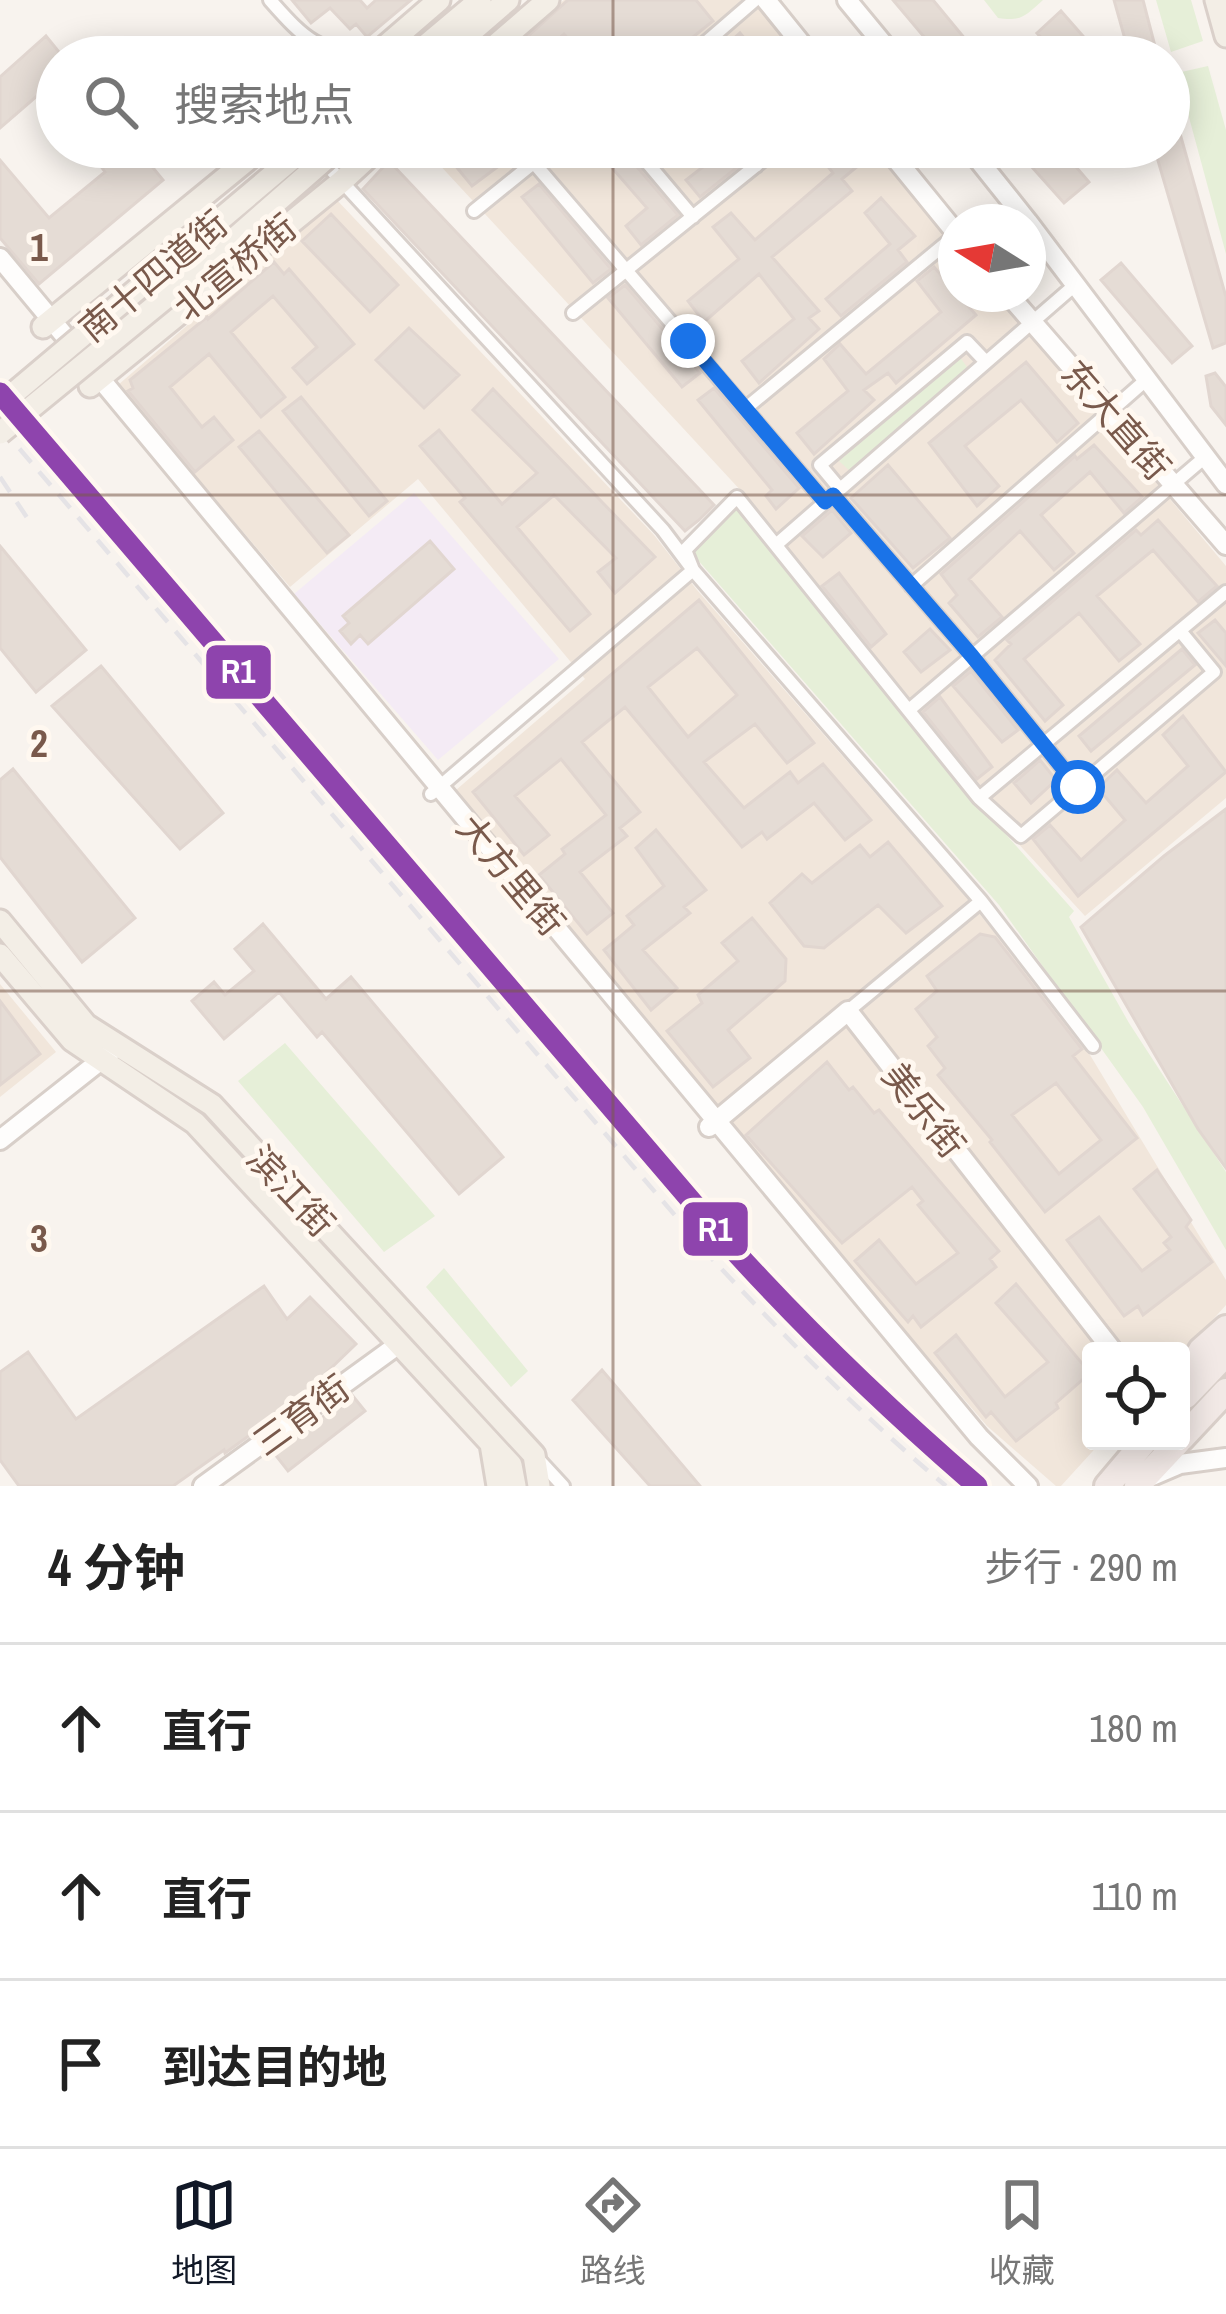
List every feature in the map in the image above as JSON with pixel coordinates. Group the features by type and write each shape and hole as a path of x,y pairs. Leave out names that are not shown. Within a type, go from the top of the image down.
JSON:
{"highway":[{"path":"1190,1369 1201,1350 1226,1328"},
{"path":"1190,1391 1226,1354"},
{"path":"1139,1483 1201,1423 1226,1391"},
{"path":"1107,1486 1137,1450"}],"main road":[{"path":"397,36 439,0"},
{"path":"437,36 480,0"},
{"path":"466,36 508,0"},
{"path":"506,36 548,0"},
{"path":"766,0 795,36"},
{"path":"847,0 877,36"},
{"path":"1216,0 1226,36"},
{"name":"北宣桥街","path":"48,324 237,168"},
{"name":"南十四道街","path":"0,405 284,168"},
{"path":"0,434 315,168"},
{"name":"北宣桥街","path":"95,382 356,168"},
{"path":"903,168 938,212"},
{"name":"东大直街","path":"985,168 1014,204"},
{"name":"东大直街","path":"1046,246 1226,484"},
{"name":"大方里街","path":"0,258 95,382 434,791 1024,1486"},
{"name":"大方里街","path":"0,275 48,324"},
{"name":"东大直街","path":"1023,312 1226,545"},
{"name":"滨江街","path":"0,921 110,1053 195,1123 491,1443 513,1475"},
{"name":"滨江街","path":"0,956 72,1040 110,1053 212,1105 534,1454"},
{"path":"712,1124 848,1011"},
{"name":"美乐街","path":"848,1011 1106,1342"},
{"path":"0,1140 110,1053"},
{"name":"三育街","path":"203,1486 399,1344"},
{"path":"491,1443 498,1486"},
{"path":"534,1454 539,1484"},
{"path":"1139,1483 1180,1464 1226,1458"}],"street":[{"path":"270,0 304,36"},
{"path":"713,36 754,0"},
{"path":"328,168 663,530 981,901 1093,1046"},
{"path":"474,212 528,168"},
{"path":"538,168 745,409 833,496 1078,787"},
{"path":"652,168 693,217"},
{"path":"573,313 754,168"},
{"path":"745,409 938,249"},
{"path":"777,544 1075,285"},
{"path":"833,496 820,464 967,342 986,362"},
{"path":"911,586 1146,380"},
{"path":"909,710 1204,458"},
{"path":"693,570 685,550 737,497 980,798 1021,836 1214,672 1181,632"},
{"path":"434,791 693,570"},
{"path":"980,798 1226,592"},
{"path":"848,1011 981,901"},
{"name":"滨江街","path":"534,1454 562,1486"}],"shaded area":[{"path":"564,0 752,0 782,36 520,36"},
{"path":"442,168 893,168 938,222 938,312 1013,312 1226,566 1226,798 1085,916 978,800 743,493"},
{"path":"335,198 654,535 967,898 1087,1050 1226,1280 1226,1305 1190,1345 1082,1342 1082,1450 1094,1450 1061,1486 987,1426 456,790 585,679 418,479 290,587 118,385"},
{"path":"414,493 559,659 438,760 294,594"},
{"path":"0,984 56,1052 0,1097"}],"green space":[{"path":"984,0 1043,0 1023,16 1006,19 998,18"},
{"path":"1156,0 1191,0 1203,41 1190,45 1190,36 1166,36"},
{"path":"1208,66 1226,130 1226,254 1190,121 1190,70"},
{"path":"960,357 971,373 851,472 839,461"},
{"path":"738,508 979,804 1074,911 1069,917 1129,1023 1226,1172 1226,1250 1143,1107 999,905 690,551"},
{"path":"285,1043 435,1216 384,1252 238,1081"},
{"path":"444,1268 528,1371 511,1387 426,1287"}],"building":[{"path":"292,0 360,0 367,8 376,0 411,0 368,36 356,24 350,29 330,8 311,23"},
{"path":"568,0 696,0 713,21 694,36 528,36"},
{"path":"893,0 933,0 963,36 923,36"},
{"path":"1114,0 1143,0 1152,36 1124,36"},
{"path":"1061,11 1083,36 1040,36 1037,33"},
{"path":"36,45 36,97 0,128 0,77"},
{"path":"0,160 49,218 105,172 102,168 153,168 163,180 39,284 0,238"},
{"path":"382,168 396,168 714,505 685,531 363,189"},
{"path":"457,168 496,168 472,186"},
{"path":"612,168 638,168 678,215 641,245 626,226 647,208"},
{"path":"702,168 736,168 700,197 686,180"},
{"path":"829,168 855,168 842,179 852,191 772,257 819,311 809,318 819,329 759,383 742,361 794,319 759,274 704,322 688,301 739,259 713,227 731,213 755,240 833,173"},
{"path":"1033,168 1077,168 1089,182 1064,203"},
{"path":"1160,168 1190,168 1226,297 1226,343 1213,348"},
{"path":"539,184 611,269 593,283 522,197"},
{"path":"881,198 915,236 898,250 907,262 841,316 826,299 890,244 865,213"},
{"path":"331,214 398,285 370,312 302,241"},
{"path":"274,262 284,274 289,269 354,344 307,384 293,368 317,347 273,296 231,332 285,397 261,417 209,354 170,387 202,427 214,417 233,440 195,472 128,391 133,388 130,380"},
{"path":"1121,263 1192,346 1172,363 1101,280"},
{"path":"934,267 938,272 938,308 917,281"},
{"path":"625,285 700,373 682,387 608,298"},
{"path":"941,312 976,315 896,383 888,373 864,390 874,400 814,454 797,433 848,391 824,359 840,344 866,374"},
{"path":"409,328 459,375 424,408 376,360"},
{"path":"1026,362 1078,423 1057,442 1021,400 965,446 999,486 977,506 929,443"},
{"path":"1215,373 1226,387 1226,425 1211,406 1206,376"},
{"path":"714,388 799,488 776,509 766,496 772,490 698,400"},
{"path":"493,389 655,557 615,593 598,572 616,558 554,495 517,527 590,614 570,631 460,502 465,498 420,446 439,430 502,504 537,473 473,410"},
{"path":"301,397 387,501 369,516 283,411"},
{"path":"259,431 349,535 327,553 239,447"},
{"path":"1094,445 1142,497 1124,513 1090,472 1041,515 1074,553 1054,570 1020,531 969,579 1002,617 978,637 949,603 957,595 941,574 1075,456"},
{"path":"888,465 950,538 913,568 851,498"},
{"path":"832,510 851,533 823,557 802,536"},
{"path":"1158,520 1217,586 1198,602 1153,550 1097,596 1140,644 1119,661 1079,613 1024,659 1063,705 1045,721 995,660 1011,644 1007,640 1136,530 1141,535"},
{"path":"430,541 454,569 368,644 360,635 351,644 340,631 349,623 343,616"},
{"path":"0,546 86,650 36,692 0,648"},
{"path":"839,573 886,634 871,647 822,586"},
{"path":"699,600 814,743 787,763 755,724 704,762 744,808 790,772 798,783 823,764 871,820 845,840 814,803 767,839 762,832 742,847 625,707 582,742 640,812 620,828 627,836 580,872 613,913 587,934 539,875 565,854 562,849 606,815 561,759 515,796 549,835 524,855 473,792","holes":["697,648 737,695 688,737 648,687"]},
{"path":"1215,620 1226,633 1226,666 1198,633"},
{"path":"930,629 950,650 921,672 904,652"},
{"path":"1182,649 1195,665 1091,751 1079,736"},
{"path":"101,666 223,813 180,849 52,706"},
{"path":"971,671 1018,730 1002,742 953,686"},
{"path":"940,697 992,767 977,779 923,712"},
{"path":"1183,716 1226,772 1078,896 1033,839 1050,825 1081,860 1125,820 1098,788 1117,770 1146,803 1188,766 1163,735"},
{"path":"1040,760 1056,780 1031,803 1014,783"},
{"path":"13,769 135,918 82,962 0,857 0,780"},
{"path":"1226,809 1226,1168 1198,1129 1081,927"},
{"path":"656,830 706,890 684,907 690,913 643,950 677,988 651,1010 604,950 634,925 627,916 664,886 636,848"},
{"path":"888,842 942,906 906,933 878,905 824,948 804,946 770,903 802,874 812,883 860,845 870,857"},
{"path":"752,918 786,959 785,981 728,1030 750,1058 713,1087 667,1031 702,1003 698,995 738,961 722,943"},
{"path":"263,924 326,999 351,977 503,1157 459,1194 322,1032 317,1037 279,992 224,1039 192,1001 214,982 225,995 254,971 235,949"},
{"path":"980,934 995,937 1082,1049 1073,1056 1137,1138 1045,1212 938,1075 945,1068 928,1046 937,1037 916,1009 937,991 927,976","holes":["1056,1083 1101,1140 1059,1174 1012,1115"]},
{"path":"0,1001 40,1054 0,1085"},
{"path":"827,1062 849,1090 853,1087 874,1113 879,1110 999,1251 990,1259 996,1267 921,1327 913,1316 908,1322 855,1261 879,1240 916,1284 958,1253 918,1205 923,1201 912,1187 842,1243 746,1135"},
{"path":"1157,1170 1191,1220 1186,1227 1212,1262 1143,1315 1138,1306 1124,1316 1067,1240 1099,1217 1142,1271 1170,1250 1164,1243 1171,1237 1134,1189"},
{"path":"1016,1284 1082,1363 1082,1380 1056,1403 1058,1408 1016,1441 991,1412 986,1417 935,1353 956,1335 1005,1397 1048,1362 996,1303"},
{"path":"264,1286 287,1319 310,1297 356,1344 326,1373 329,1378 173,1486 19,1486 0,1460 0,1372 28,1352 76,1419"},
{"path":"602,1370 700,1486 650,1486 573,1400"},
{"path":"352,1395 365,1411 288,1471 274,1453"}],"railway":[{"path":"0,393 729,1245 849,1369 977,1486"},
{"path":"0,426 714,1261 827,1377 946,1486"},
{"path":"0,477 28,519"}],"transit line":[{"name":"R1","path":"0,393 729,1245 849,1369 977,1486"}],"route":[{"path":"688,341 825,502 833,495 1078,787"}]}
